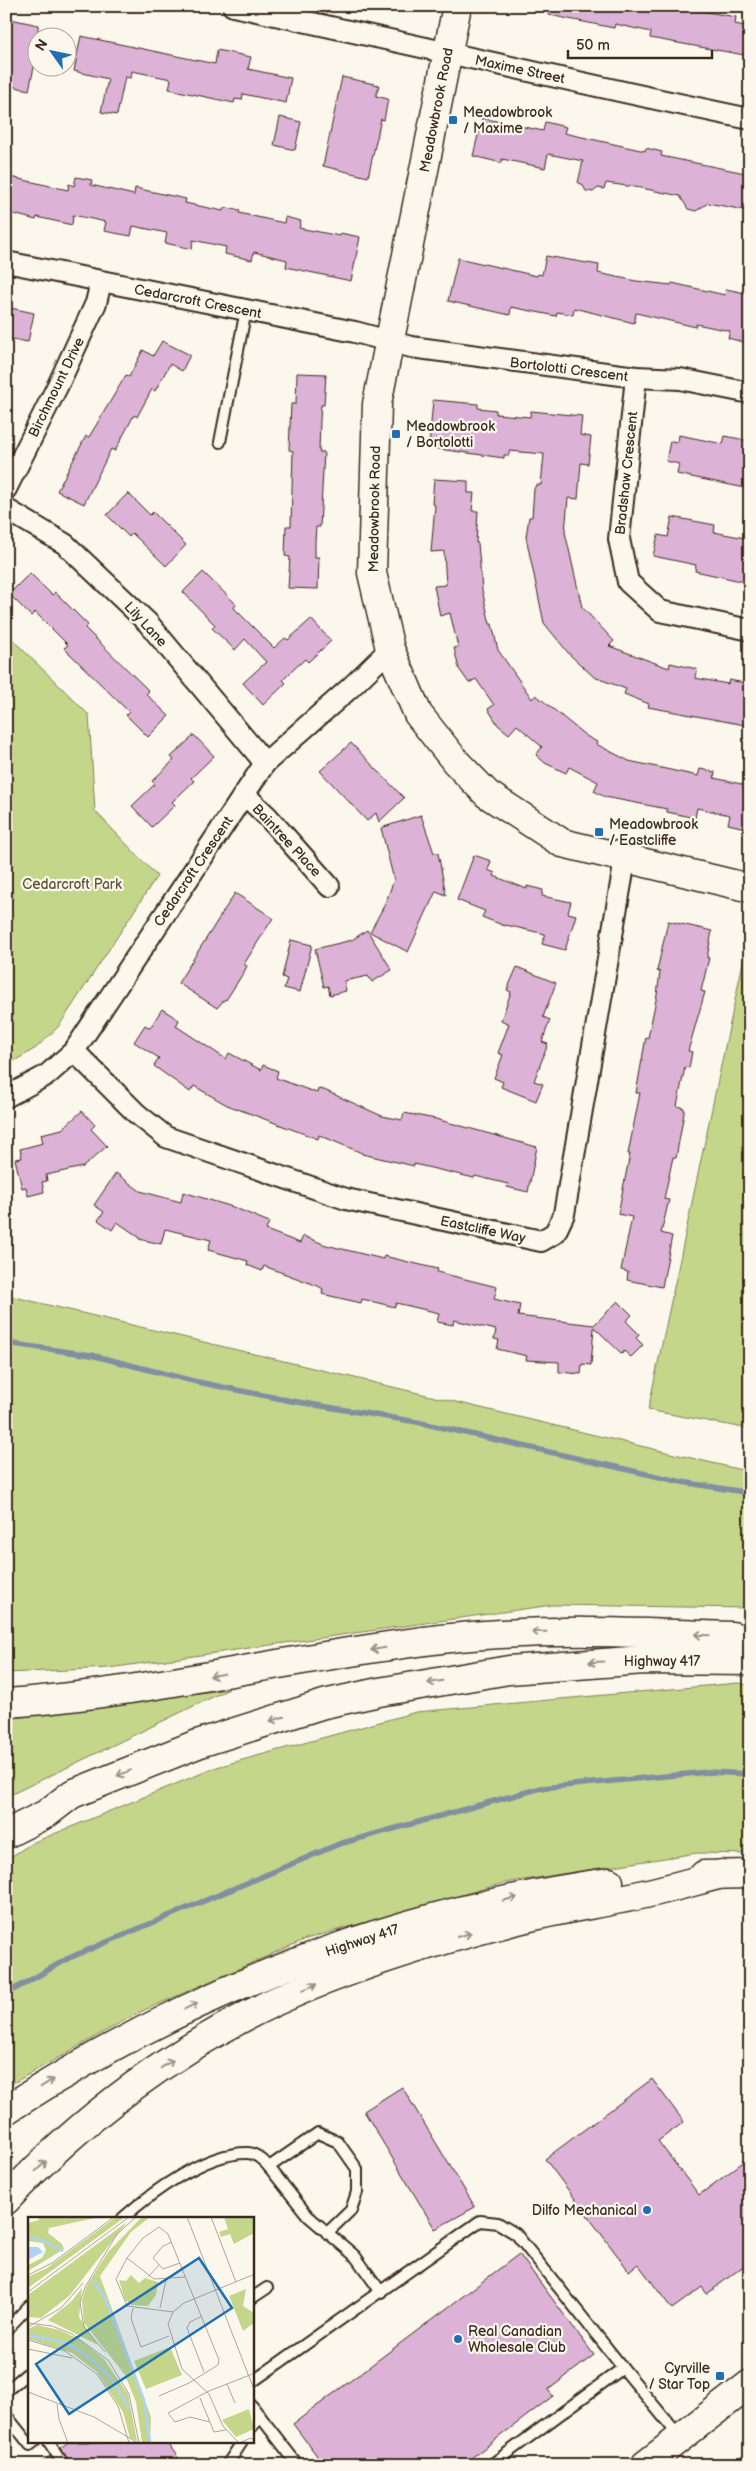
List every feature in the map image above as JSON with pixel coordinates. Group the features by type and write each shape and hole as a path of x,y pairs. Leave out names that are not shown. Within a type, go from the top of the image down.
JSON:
{"main road":[{"name":"Meadowbrook Road","path":"457,6 377,404 372,573 390,649 418,714 456,762 487,794 562,843 625,860 750,888"},
{"path":"6,1703 45,1700 143,1687 441,1639 524,1632 594,1631 732,1636 750,1641"},
{"name":"Highway 417","path":"6,1834 46,1814 72,1794 200,1743 324,1704 379,1692 509,1670 579,1663 644,1660 750,1661"},
{"path":"6,1816 40,1798 72,1794"},
{"path":"6,2200 44,2162 123,2096 200,2042 273,2003 354,1969 460,1936 520,1919 590,1903 640,1895 722,1874"},
{"name":"Highway 417","path":"6,2110 95,2055 199,2002 310,1957 379,1934 473,1907 574,1887 634,1879 750,1874"},
{"path":"645,2465 750,2384"}],"street":[{"name":"Maxime Street","path":"233,6 750,119"},
{"name":"Cedarcroft Crescent","path":"6,262 355,332 389,342"},
{"name":"Birchmount Drive","path":"6,489 59,384 96,303 100,282"},
{"name":"Bortolotti Crescent","path":"389,342 411,347 636,377 680,379 750,394"},
{"name":"Bradshaw Crescent","path":"636,377 619,538 628,582 660,611 750,630"},
{"name":"Lily Lane","path":"6,509 65,544 148,623 265,763"},
{"name":"Cedarcroft Crescent","path":"6,1097 48,1075 74,1051 265,763 350,688 390,649"},
{"name":"Baintree Place","path":"244,794 268,817 329,886"},
{"name":"Eastcliffe Way","path":"74,1051 136,1113 166,1137 346,1199 541,1241 555,1233 564,1214 625,860"}],"lane":[{"path":"220,442 246,310"},
{"path":"269,2167 318,2133 338,2142 357,2169 357,2192 351,2210 327,2233"},
{"path":"124,2217 172,2180 217,2159 248,2153 262,2159 308,2216 354,2256 380,2292"},
{"path":"254,2377 380,2292 480,2221 498,2223 516,2234 680,2437"},
{"path":"254,2297 267,2288"},
{"path":"6,2330 28,2307"},
{"path":"491,2465 623,2368"},
{"path":"6,2391 28,2373"},
{"path":"254,2408 298,2465"},
{"path":"6,2416 28,2443"},
{"path":"254,2424 260,2416"},
{"path":"50,2444 64,2465"},
{"path":"227,2465 241,2444"}],"green space":[{"name":"Cedarcroft Park","path":"6,633 89,715 95,811 157,876 59,1026 36,1048 6,1066"},
{"path":"750,929 750,1429 648,1410"},
{"path":"6,1295 750,1472 750,1608 552,1605 109,1668 6,1673"},
{"path":"738,1683 750,1685 750,1854 697,1853 504,1883 306,1939 138,2013 6,2087 6,1860 32,1843 217,1767 416,1712"},
{"path":"229,1689 6,1797 6,1719"}],"building":[{"path":"549,6 672,6 736,17 735,24 750,27 750,56 650,38 651,32 615,24 614,28 549,15"},
{"path":"6,18 38,25 38,28 28,28 28,78 32,78 29,90 6,85"},
{"path":"81,36 215,64 217,50 251,57 248,69 291,78 286,103 243,94 242,100 235,99 234,103 169,89 171,79 132,71 131,78 125,77 117,115 101,112 108,79 78,72 78,51"},
{"path":"342,77 379,85 376,96 388,99 384,120 381,119 368,177 323,166"},
{"path":"280,117 301,122 295,150 274,145"},
{"path":"482,118 543,131 545,122 566,127 564,133 645,151 646,148 662,152 661,156 750,174 750,196 747,195 744,210 708,203 696,211 688,209 680,196 641,188 606,183 604,189 598,188 593,192 586,191 582,184 578,183 583,161 548,154 545,168 502,159 502,163 473,156"},
{"path":"6,176 68,190 69,184 74,186 76,177 92,180 91,185 134,195 135,188 186,199 185,203 223,211 224,207 240,211 239,213 284,223 285,217 301,221 299,228 340,236 340,233 360,237 351,281 286,267 287,260 254,252 252,260 225,254 226,247 193,240 192,249 165,243 167,233 133,226 131,236 104,231 106,222 73,215 72,225 37,217 36,220 6,212"},
{"path":"546,256 599,265 598,273 636,281 671,285 672,283 725,295 726,289 750,294 750,344 728,338 730,331 696,324 696,327 636,313 634,323 574,308 573,315 557,312 556,316 511,307 510,315 448,301 458,258 537,276 538,274 542,275"},
{"path":"6,307 34,313 28,342 6,338"},
{"path":"162,341 190,355 182,371 170,364 155,391 152,389 137,417 134,415 115,451 111,449 84,504 57,491 86,436 89,437 126,375 129,377 143,350 153,356"},
{"path":"297,373 326,374 324,405 321,405 320,420 319,452 324,452 320,527 316,527 315,542 315,557 319,557 318,589 288,588 290,557 285,556 286,526 291,526 293,451 289,450 291,404 296,404"},
{"path":"433,400 478,404 478,408 496,410 496,414 530,417 531,411 582,416 580,435 591,437 588,464 581,463 578,499 568,498 565,532 582,607 614,641 609,646 669,668 670,663 697,669 695,678 728,684 729,680 750,684 750,726 648,707 649,704 624,694 626,689 594,677 570,655 544,623 526,537 529,517 532,517 534,489 536,485 541,485 544,454 509,451 509,455 504,455 504,458 431,448 429,446"},
{"path":"679,435 723,444 725,436 750,441 750,489 677,474 679,464 666,461 670,441 678,442"},
{"path":"434,479 468,481 468,493 474,493 472,511 478,511 476,543 478,543 482,590 490,624 492,624 498,650 532,699 536,695 586,736 597,742 596,744 629,761 698,776 700,769 715,772 714,778 750,786 750,829 728,824 730,815 697,808 695,818 667,812 667,809 605,797 594,791 598,782 569,767 566,773 545,763 536,755 542,747 517,725 509,734 498,725 488,709 494,705 476,679 469,683 459,669 454,648 458,647 450,613 440,616 434,586 446,585 444,551 431,552 435,505 432,504"},
{"path":"128,493 150,515 153,512 186,545 166,566 132,533 129,537 107,515"},
{"path":"672,517 715,525 714,532 745,538 745,541 750,542 750,583 695,571 696,565 653,556 658,535 668,537"},
{"path":"203,572 236,604 234,608 274,648 285,638 288,640 311,619 331,641 308,662 305,659 294,669 283,680 286,683 263,705 243,683 266,662 245,639 235,650 212,628 215,625 183,592"},
{"path":"30,573 52,595 55,592 88,625 85,628 149,691 146,694 169,716 148,737 126,715 129,712 64,648 68,645 35,612 31,616 9,594"},
{"path":"194,735 214,756 191,778 194,781 172,802 175,805 152,827 132,806 155,784 152,781 174,760 171,757"},
{"path":"351,743 404,798 379,822 376,813 367,821 320,771"},
{"path":"421,815 434,853 438,853 446,895 436,891 408,952 370,932 385,904 394,880 381,828"},
{"path":"474,855 491,861 488,870 495,873 494,876 527,889 527,886 543,890 542,896 571,902 568,913 576,915 565,950 542,944 545,934 505,926 482,917 485,911 457,900"},
{"path":"235,893 273,918 244,964 247,966 244,972 226,1000 217,1008 178,983"},
{"path":"668,921 712,931 707,958 709,958 701,991 705,992 688,1051 692,1052 689,1068 685,1067 677,1106 684,1108 684,1113 676,1158 673,1157 664,1199 669,1200 661,1233 672,1236 662,1287 627,1280 628,1272 621,1270 632,1217 618,1214 640,1093 636,1093 646,1037 648,1038 657,995 660,972 657,971"},
{"path":"367,930 392,970 372,982 368,976 344,981 346,991 330,995 328,986 324,987 315,949 352,940"},
{"path":"291,940 312,945 300,992 284,988 287,979 282,977"},
{"path":"517,967 556,983 543,1017 550,1020 542,1042 548,1044 534,1081 543,1084 536,1101 501,1087 503,1082 494,1078 503,1055 498,1053 509,1024 501,1020 511,992 507,990"},
{"path":"162,1009 179,1020 176,1026 226,1059 229,1053 261,1070 263,1065 278,1071 276,1078 317,1093 318,1089 324,1090 382,1116 402,1120 404,1113 436,1119 537,1147 528,1192 507,1187 508,1184 475,1176 474,1178 362,1154 319,1135 318,1139 227,1105 194,1086 190,1092 154,1066 159,1058 134,1042 145,1025 150,1028"},
{"path":"82,1111 95,1125 91,1129 107,1146 83,1167 46,1175 47,1181 42,1182 44,1192 28,1196 26,1187 22,1188 15,1159 22,1158 20,1149 43,1143 41,1134 62,1129"},
{"path":"116,1173 140,1191 181,1202 183,1192 233,1207 269,1222 266,1230 300,1243 303,1236 326,1245 383,1259 384,1256 438,1269 437,1272 497,1287 494,1299 520,1305 518,1316 594,1325 618,1301 632,1315 626,1321 639,1334 636,1338 643,1345 631,1357 624,1351 622,1354 594,1327 591,1365 582,1364 581,1374 559,1372 559,1362 526,1360 527,1356 497,1349 499,1340 494,1339 496,1330 454,1320 453,1325 437,1322 439,1313 396,1303 395,1307 362,1299 361,1303 322,1294 323,1289 318,1286 264,1266 262,1271 247,1265 248,1261 208,1250 211,1240 165,1229 161,1244 139,1239 139,1237 117,1222 112,1230 98,1220 104,1212 94,1205"},
{"name":"Dilfo Mechanical","path":"652,2079 684,2122 658,2141 699,2195 750,2157 750,2261 707,2294 702,2287 672,2309 638,2264 629,2271 545,2159"},
{"path":"402,2087 475,2207 435,2229 364,2111"},
{"name":"Real Canadian Wholesale Club","path":"519,2254 594,2355 548,2390 553,2396 462,2465 324,2465 293,2424"},
{"path":"66,2444 168,2444 183,2465 71,2465 61,2448"},
{"path":"50,2456 56,2465 38,2465"}],"waterway":[{"path":"6,1343 91,1355 193,1381 292,1401 417,1422 682,1482 750,1493"},
{"path":"6,1994 69,1958 339,1844 541,1788 708,1772 750,1774"}],"place":[{"name":"Meadowbrook / Maxime","path":"453,120"},
{"name":"Meadowbrook / Bortolotti","path":"396,434"},
{"name":"Meadowbrook / Eastcliffe","path":"599,832"},
{"name":"Dilfo Mechanical","path":"647,2210"},
{"name":"Real Canadian Wholesale Club","path":"458,2339"},
{"name":"Cyrville / Star Top","path":"720,2376"}]}
